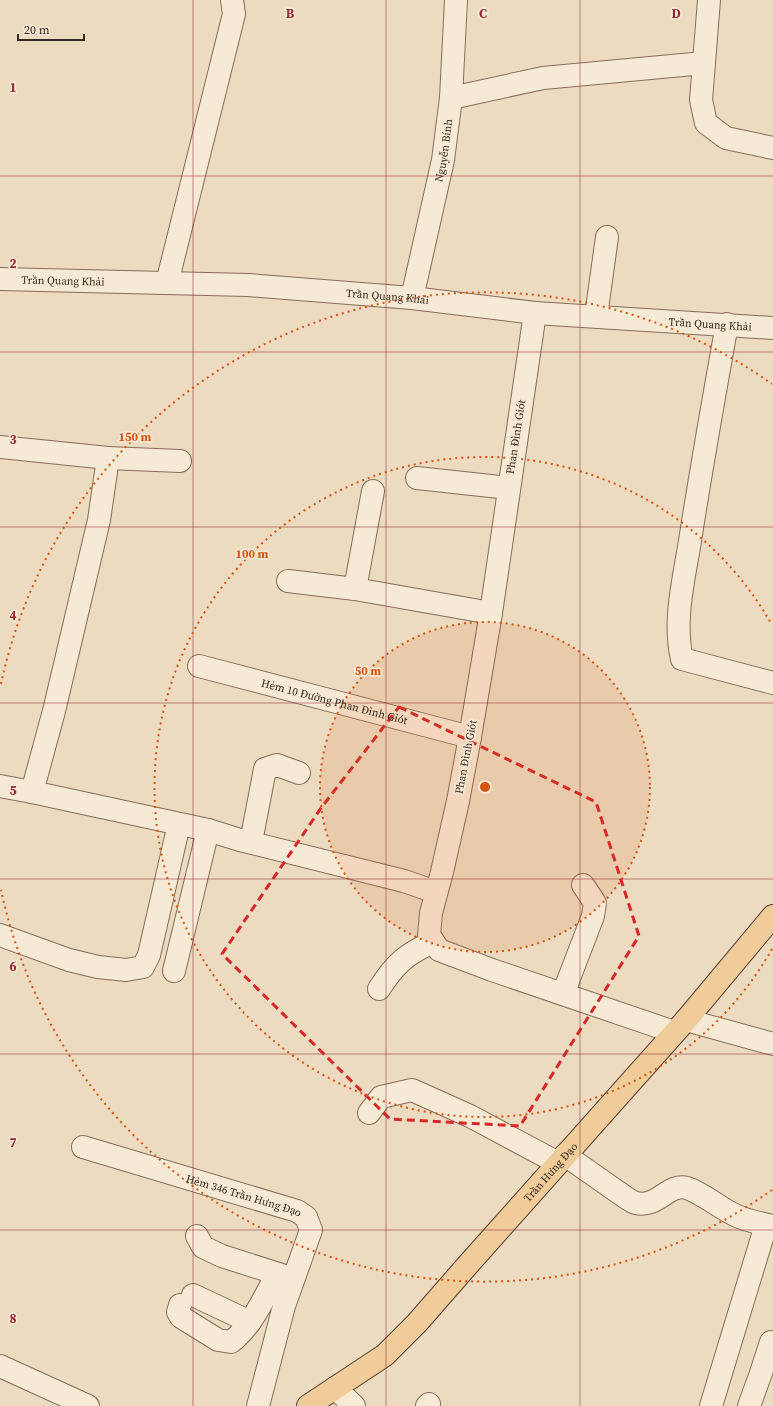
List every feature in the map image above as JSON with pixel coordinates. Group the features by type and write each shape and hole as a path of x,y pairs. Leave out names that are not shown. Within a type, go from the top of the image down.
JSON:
{"main road":[{"name":"Trần Hưng Đạo","path":"308,1406 385,1355 417,1323 680,1026 773,916"}],"street":[{"path":"167,284 234,14 232,0"},
{"name":"Nguyễn Bính","path":"412,298 443,160 451,98 456,0"},
{"path":"709,0 701,100 706,123 726,138 773,148"},
{"path":"451,98 544,78 704,63"},
{"path":"596,316 607,237"},
{"name":"Trần Quang Khải","path":"0,279 248,285 412,298 535,313 773,328"},
{"name":"Phan Đình Giót","path":"433,942 429,935 430,913 442,872 470,737 491,613 535,313"},
{"path":"727,324 701,471 680,609 678,644 682,659 773,684"},
{"path":"0,447 108,458 180,461"},
{"path":"32,792 54,711 99,520 108,458"},
{"path":"417,478 509,488"},
{"path":"354,589 373,491"},
{"path":"288,581 354,589 491,613"},
{"name":"Hẻm 10 Đường Phan Đình Giót","path":"200,666 470,737"},
{"path":"251,842 265,769 277,765 299,773"},
{"path":"0,786 208,830 404,881 436,892"},
{"path":"0,935 76,962 98,967 126,970 143,967 149,955 179,824"},
{"path":"174,971 208,830"},
{"path":"563,994 593,916 596,903 583,885"},
{"path":"379,989 388,974 406,956 416,949 433,942 438,950 563,994 680,1026 773,1044"},
{"path":"369,1113 382,1097 412,1090 561,1159 635,1202 646,1203 656,1200 675,1188 686,1188 736,1216 769,1225 711,1406"},
{"name":"Hẻm 346 Trần Hưng Đạo","path":"83,1147 297,1211 306,1217 311,1230 286,1277 284,1306 258,1406"},
{"path":"197,1236 203,1247 222,1256 286,1277 250,1322 231,1342 218,1340 181,1317 178,1312 187,1300 250,1322"},
{"path":"749,1406 762,1373 771,1342"},
{"path":"0,1366 88,1406"},
{"path":"335,1388 354,1406"}],"highlighted area":[{"path":"399,707 596,802 639,936 520,1126 390,1119 222,954 321,808"}]}
